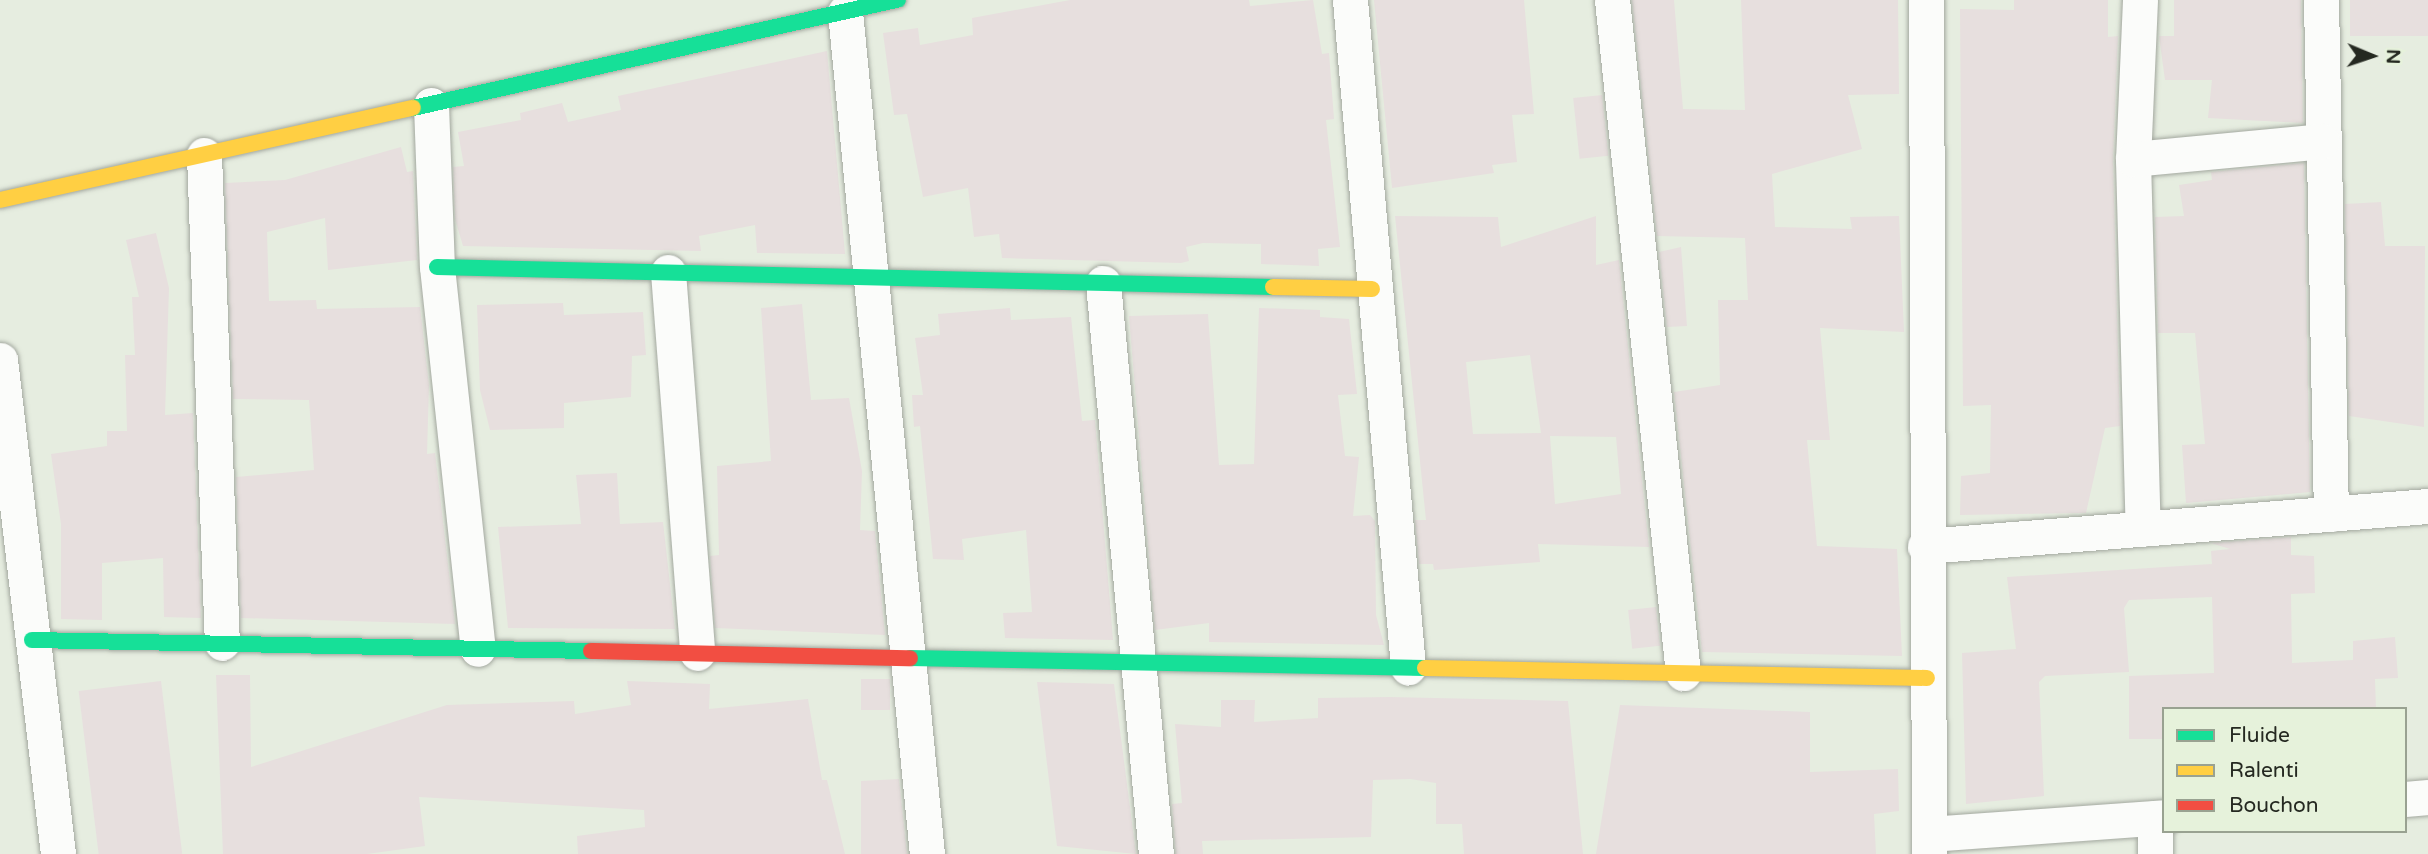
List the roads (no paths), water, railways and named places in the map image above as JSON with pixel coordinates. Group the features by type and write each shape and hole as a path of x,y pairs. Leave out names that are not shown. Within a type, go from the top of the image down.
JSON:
{"street":[{"path":"0,200 431,105 794,11 845,12 898,0"},
{"path":"1350,0 1372,289 1408,667"},
{"path":"1612,0 1683,673"},
{"path":"1926,0 1925,546 1929,844 2159,817 2155,854"},
{"path":"2140,0 2133,159 2143,529"},
{"path":"2321,0 2331,514"},
{"path":"845,12 867,279 909,659 927,854"},
{"path":"431,105 437,267 478,649"},
{"path":"2133,159 2322,141"},
{"path":"204,155 222,643"},
{"path":"437,267 1372,289"},
{"path":"667,272 697,653"},
{"path":"1102,283 1156,854"},
{"path":"0,360 58,854"},
{"path":"1925,546 2428,506"},
{"path":"32,639 1927,678"},
{"path":"2407,799 2428,797"}]}
